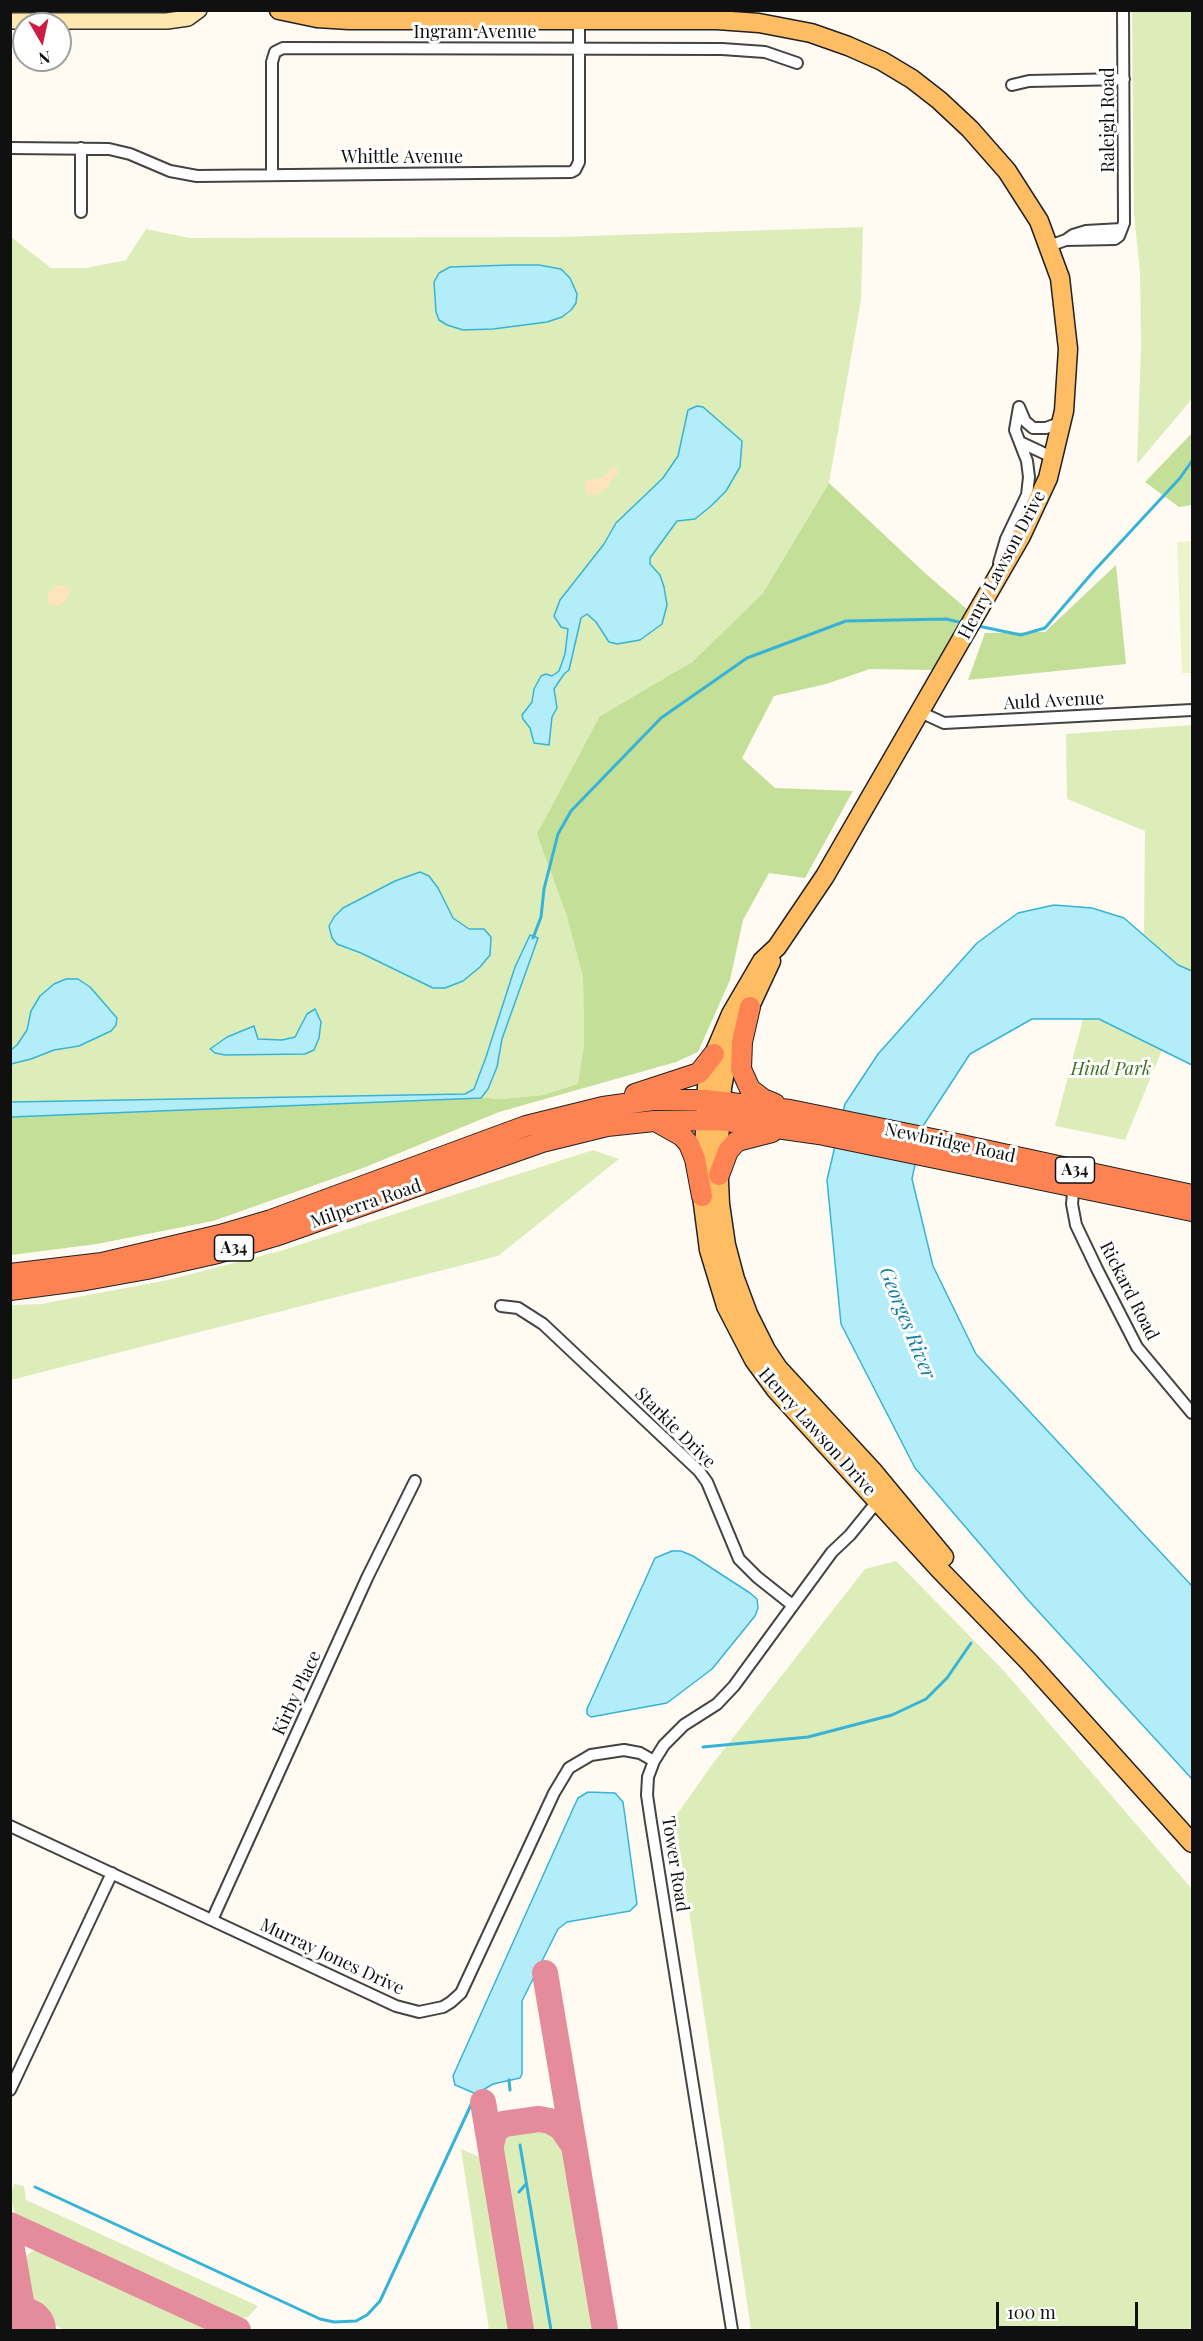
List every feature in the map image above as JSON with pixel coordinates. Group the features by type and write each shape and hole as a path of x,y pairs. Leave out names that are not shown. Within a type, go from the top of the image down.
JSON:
{"highway":[{"path":"719,1175 728,1151 737,1142 787,1119 750,1089 741,1069 741,1051 750,1007"},
{"path":"578,1112 693,1076 703,1071 714,1054"},
{"name":"Milperra Road","path":"10,1274 102,1263 220,1235 303,1208 526,1126 578,1112 624,1103 713,1110"},
{"name":"Milperra Road","path":"10,1290 137,1271 218,1253 274,1236 553,1138 607,1126 654,1121 713,1110"},
{"name":"Newbridge Road","path":"713,1110 821,1125 1074,1178 1192,1195"},
{"path":"654,1121 676,1132 689,1144 695,1159 702,1196"},
{"name":"Newbridge Road","path":"1074,1178 1192,1211"}],"main road":[{"path":"72,17 167,21 188,18 199,10"},
{"name":"Henry Lawson Drive","path":"279,10 300,15 341,19 469,16 579,20 747,16 836,41 882,61 922,86 963,122 1007,171 1058,243 1068,349 1068,378 1054,458 1033,512 825,876 742,993 714,1054 707,1086 713,1110 720,1204 726,1245 748,1314 766,1350 883,1495"},
{"name":"Henry Lawson Drive","path":"777,946 731,1048 713,1110 702,1196 713,1267 726,1306 743,1342 776,1390 883,1495 949,1564 987,1617 1192,1843"}],"street":[{"name":"Raleigh Road","path":"1058,243 1110,240 1119,236 1125,215 1123,10"},
{"name":"Whittle Avenue","path":"10,148 81,148 120,151 170,171 188,175 571,172 575,170 579,162 579,20"},
{"name":"Ingram Avenue","path":"272,175 272,63 273,56 279,50 747,50 774,53 797,63"},
{"path":"1012,86 1029,81 1124,80"},
{"path":"81,148 81,212"},
{"path":"994,582 1005,539 1027,495 1029,477 1027,461 1015,429 1019,407 1025,421 1033,428 1046,428 1062,422"},
{"path":"1020,442 1054,458"},
{"name":"Auld Avenue","path":"920,712 944,723 1192,710"},
{"name":"Rickard Road","path":"1074,1178 1072,1204 1076,1225 1137,1347 1192,1413"},
{"name":"Starkie Drive","path":"501,1306 518,1308 543,1324 699,1471 707,1482 739,1559 757,1577 791,1604"},
{"name":"Kirby Place","path":"212,1920 368,1578 415,1481"},
{"name":"Tower Road","path":"732,2331 647,1795 648,1777 654,1761 674,1734 717,1704 734,1686 791,1604 832,1551 850,1535 883,1495"},
{"name":"Murray Jones Drive","path":"10,1826 396,2006 419,2012 443,2007 457,1997 466,1984 554,1792 569,1768 591,1755 624,1750 640,1753 654,1761"},
{"path":"10,2090 112,1873"}],"green space":[{"path":"1132,11 1192,11 1192,399 1137,464 1141,347 1140,272 1134,214"},
{"path":"863,227 861,300 829,483 763,593 692,662 600,716 566,913 583,977 584,1045 579,1084 543,1095 501,1099 476,1097 11,1106 10,236 51,268 86,268 126,260 146,229 190,238 558,237"},
{"path":"1192,433 1192,505 1179,507 1145,482"},
{"path":"829,483 968,610 933,670 870,669 826,684 774,696 742,758 775,788 853,791 805,878 769,873 743,920 730,980 698,1052 676,1062 499,1112 363,1168 213,1221 97,1244 11,1255 10,1106 476,1097 501,1099 543,1095 578,1084 584,1045 583,977 566,913 537,834 600,716 692,662 763,593"},
{"path":"1192,541 1192,673 1182,673 1177,542"},
{"path":"1116,565 1126,664 968,680 985,633 1045,632"},
{"path":"1192,725 1192,971 1178,965 1144,934 1145,831 1067,799 1066,734"},
{"name":"Hind Park","path":"1083,1019 1099,1019 1162,1050 1125,1140 1055,1126"},
{"path":"593,1150 619,1159 498,1256 11,1380 11,1305 41,1304 168,1280 280,1251"},
{"path":"896,1561 1004,1671 1192,1889 1192,2330 751,2330 675,1817 714,1762 865,1569"},
{"path":"538,2124 554,2131 564,2148 598,2330 527,2330 498,2152 503,2136 510,2128"},
{"path":"461,2149 487,2160 515,2330 489,2330"},
{"path":"14,2184 24,2186 26,2200 258,2306 248,2317 234,2318 16,2216 10,2196"},
{"path":"37,2249 215,2330 64,2330 40,2317 31,2303 24,2260 29,2253"}],"sand":[{"path":"613,467 617,468 618,474 610,481 606,490 594,495 586,493 584,486 586,480 602,478"},
{"path":"57,585 71,589 67,599 59,606 48,604 48,594 51,589"}],"water":[{"path":"539,265 561,269 570,278 577,294 576,303 562,317 547,322 493,329 463,330 439,320 436,312 434,282 439,273 450,267"},
{"path":"697,406 703,407 742,441 740,467 726,491 695,519 677,521 650,558 650,564 660,575 664,587 667,605 662,624 640,640 617,644 609,642 596,622 587,614 581,618 569,670 554,689 557,708 552,717 549,745 534,743 530,728 522,715 532,702 534,689 541,676 546,674 552,676 559,671 565,654 568,629 561,627 554,616 560,600 604,544 616,523 663,478 678,456 688,410"},
{"path":"420,872 429,876 438,888 453,918 469,929 484,929 491,937 490,955 480,967 463,981 445,988 433,988 361,953 337,944 332,938 329,926 343,908 395,881"},
{"name":"Georges River","path":"1054,905 1092,908 1124,918 1178,965 1192,971 1192,1065 1099,1019 1032,1019 970,1054 923,1126 912,1179 933,1266 976,1354 1192,1586 1192,1779 1028,1600 915,1468 841,1324 827,1180 845,1104 878,1054 977,943 1018,913"},
{"path":"530,935 538,938 502,1039 497,1067 488,1089 481,1098 11,1117 11,1102 465,1094 474,1089 515,967"},
{"path":"66,979 78,979 90,987 117,1018 116,1025 111,1031 79,1046 54,1050 11,1064 11,1050 27,1030 31,1011 40,996 54,984"},
{"path":"315,1009 321,1022 319,1038 314,1050 305,1054 225,1055 215,1053 210,1049 227,1037 254,1026 258,1039 282,1040 295,1037 307,1014"},
{"path":"672,1551 681,1551 693,1556 750,1593 757,1599 758,1608 755,1616 712,1669 667,1703 591,1717 587,1714 587,1709 655,1558"},
{"path":"588,1792 615,1793 623,1802 637,1904 630,1911 567,1922 558,1929 522,2001 522,2074 520,2078 493,2084 476,2094 455,2085 453,2076 578,1798"}],"waterway":[{"path":"978,626 1021,635 1045,628 1180,478 1192,461"},
{"path":"533,938 541,917 544,889 558,834 571,811 661,718 747,658 846,621 946,619 963,623"},
{"path":"703,1747 808,1737 892,1715 926,1699 947,1678 971,1643"},
{"path":"509,2080 510,2090"},
{"path":"35,2187 320,2319 334,2322 356,2321 367,2315 380,2301 476,2094"},
{"path":"520,2145 551,2330"},
{"path":"519,2192 526,2184"}],"taxiway":[{"path":"545,1973 605,2330"},
{"path":"483,2102 521,2330"},
{"path":"491,2145 494,2132 503,2124 539,2119 550,2121 561,2127 574,2146"},
{"path":"10,2225 238,2330"},
{"path":"10,2238 26,2330"}],"runway":[{"path":"10,2324 24,2330"}]}
